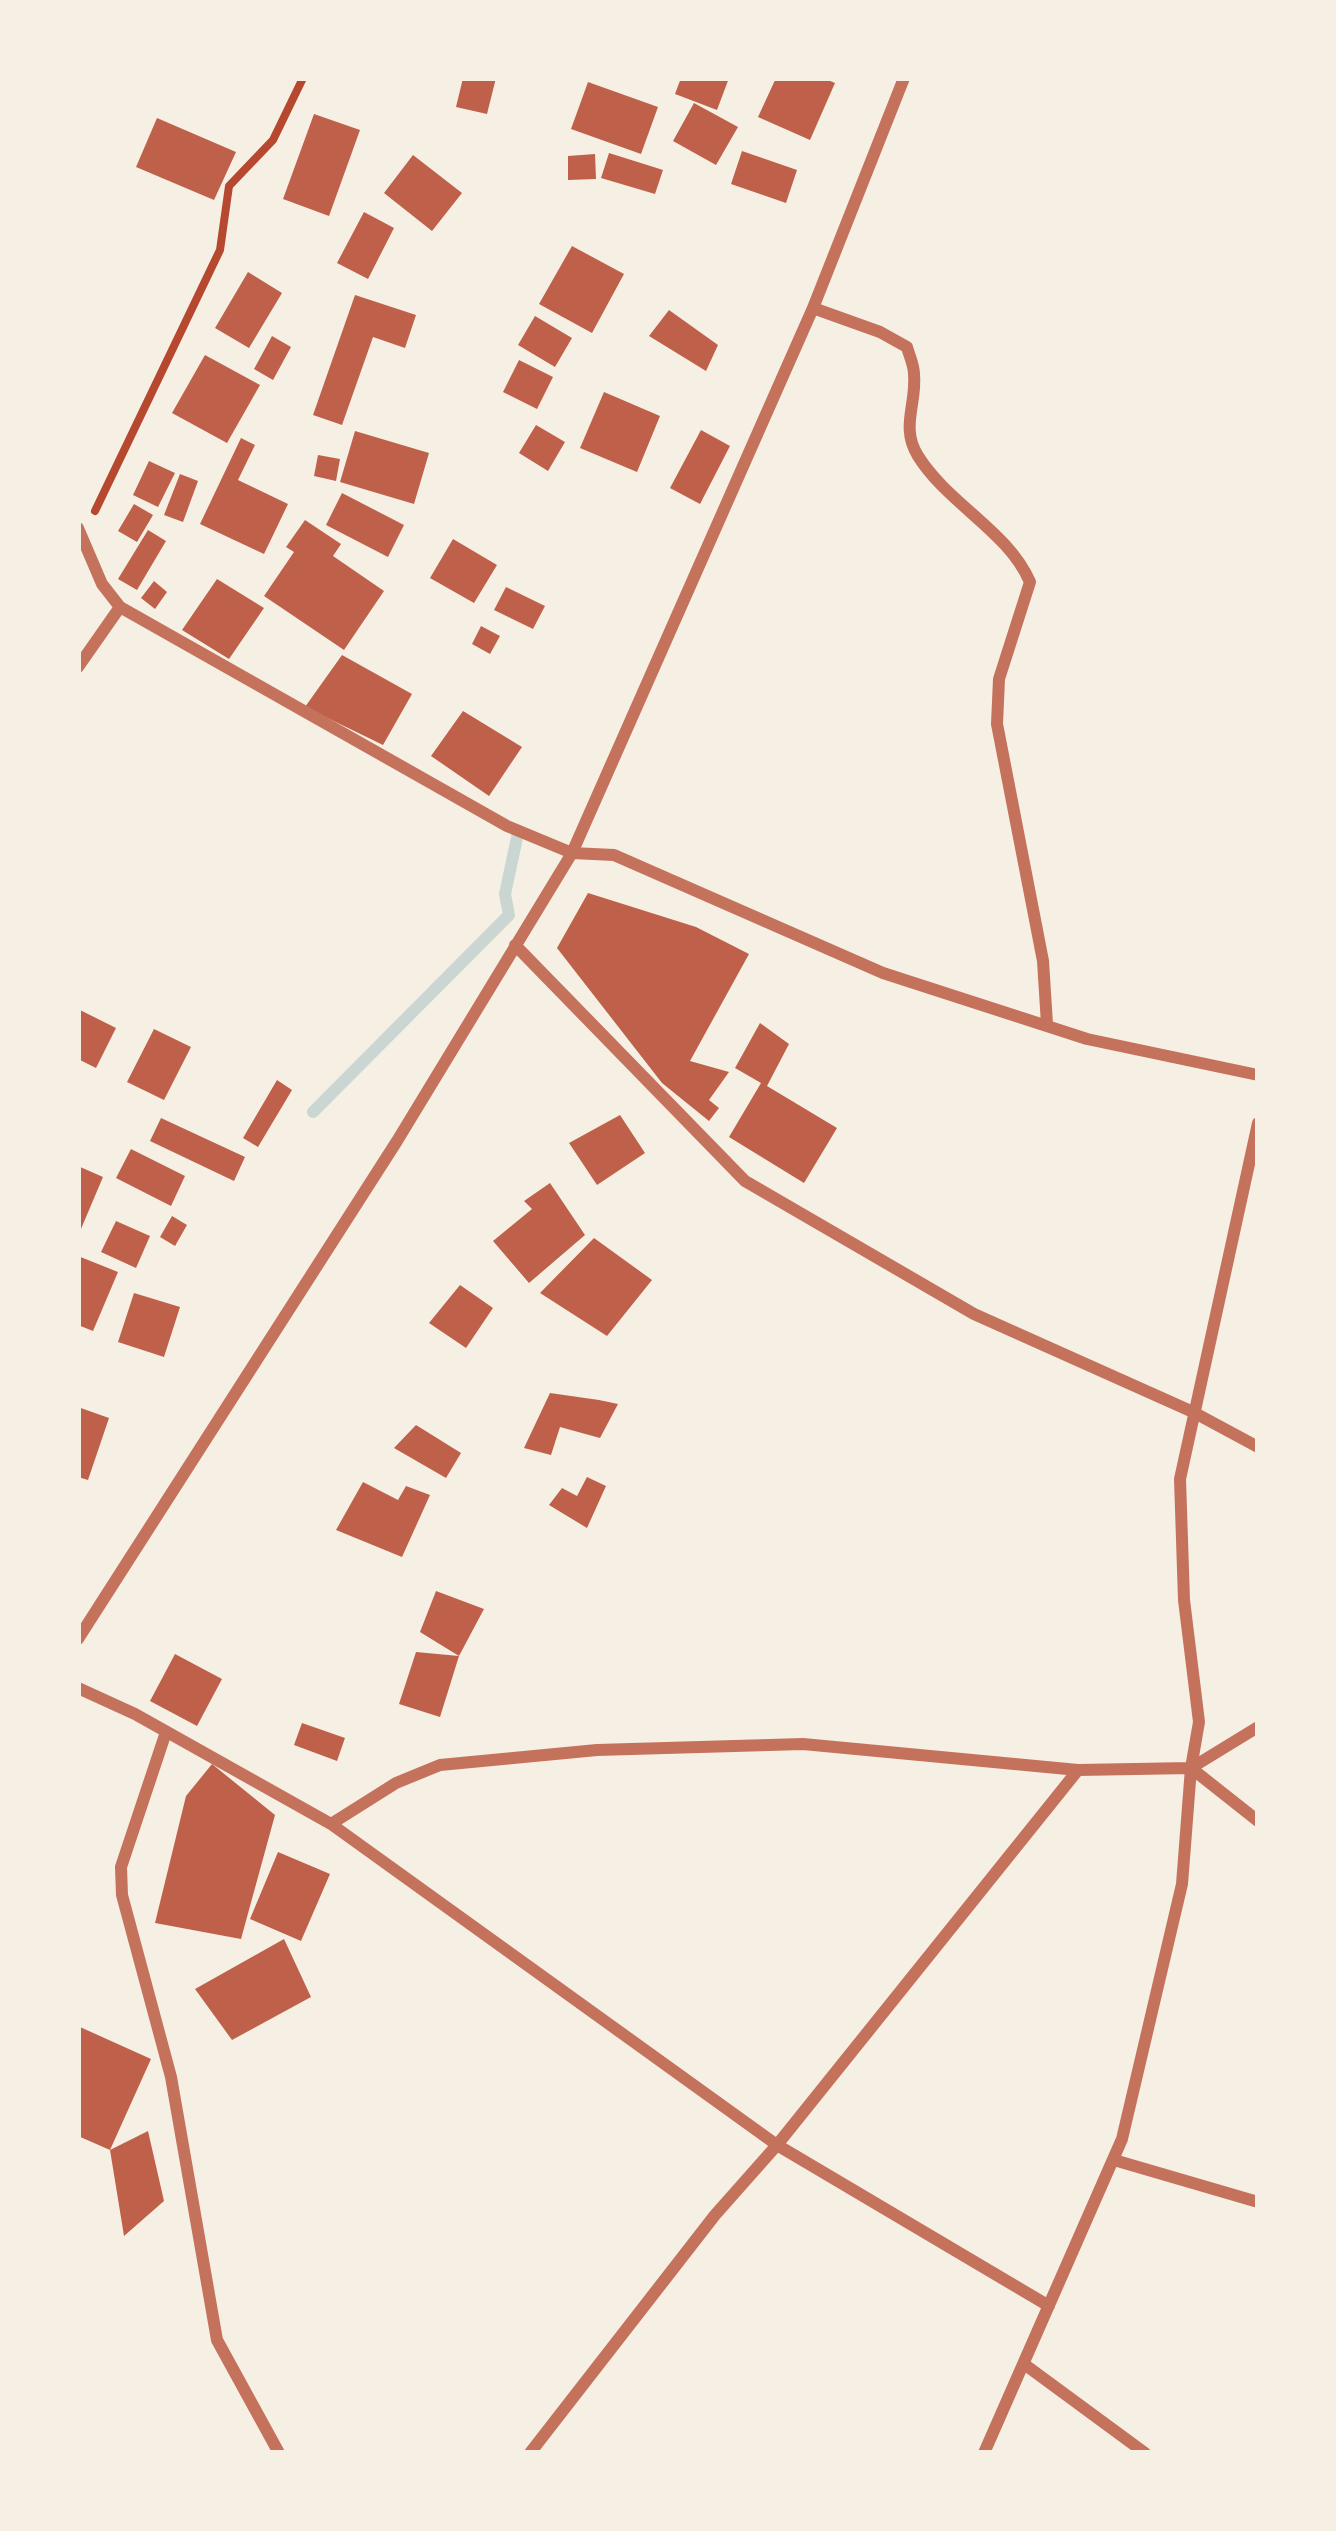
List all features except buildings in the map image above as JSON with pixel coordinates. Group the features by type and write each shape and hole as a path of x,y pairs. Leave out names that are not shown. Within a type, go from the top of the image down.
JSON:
{"street":[{"path":"78,1639 397,1141 572,853 813,308 904,78"},
{"path":"813,308 907,346 915,374 907,432 918,456 950,495 1022,564 1030,582 999,679 997,724 1043,961 1047,1024"},
{"path":"81,531 102,584 120,607 507,826 572,853 614,855 883,973 1087,1039 1258,1075"},
{"path":"78,667 120,607"},
{"path":"515,945 745,1180 974,1314 1192,1412 1258,1447"},
{"path":"985,2453 1122,2139 1182,1884 1199,1722 1184,1600 1180,1479 1258,1123"},
{"path":"78,1688 331,1824 777,2145 1049,2306"},
{"path":"331,1824 396,1783 440,1765 597,1750 803,1744 1078,1770 1191,1768 1258,1726"},
{"path":"166,1732 121,1868 122,1895 171,2077 217,2340 279,2453"},
{"path":"1191,1768 1258,1821"},
{"path":"530,2453 715,2215 777,2145 1078,1770"},
{"path":"1114,2160 1258,2202"},
{"path":"1024,2364 1145,2453"}],"path":[{"path":"81,531 220,250 229,186 273,140 303,78"}],"waterway":[{"path":"313,1112 509,915 505,894 518,833"}]}
